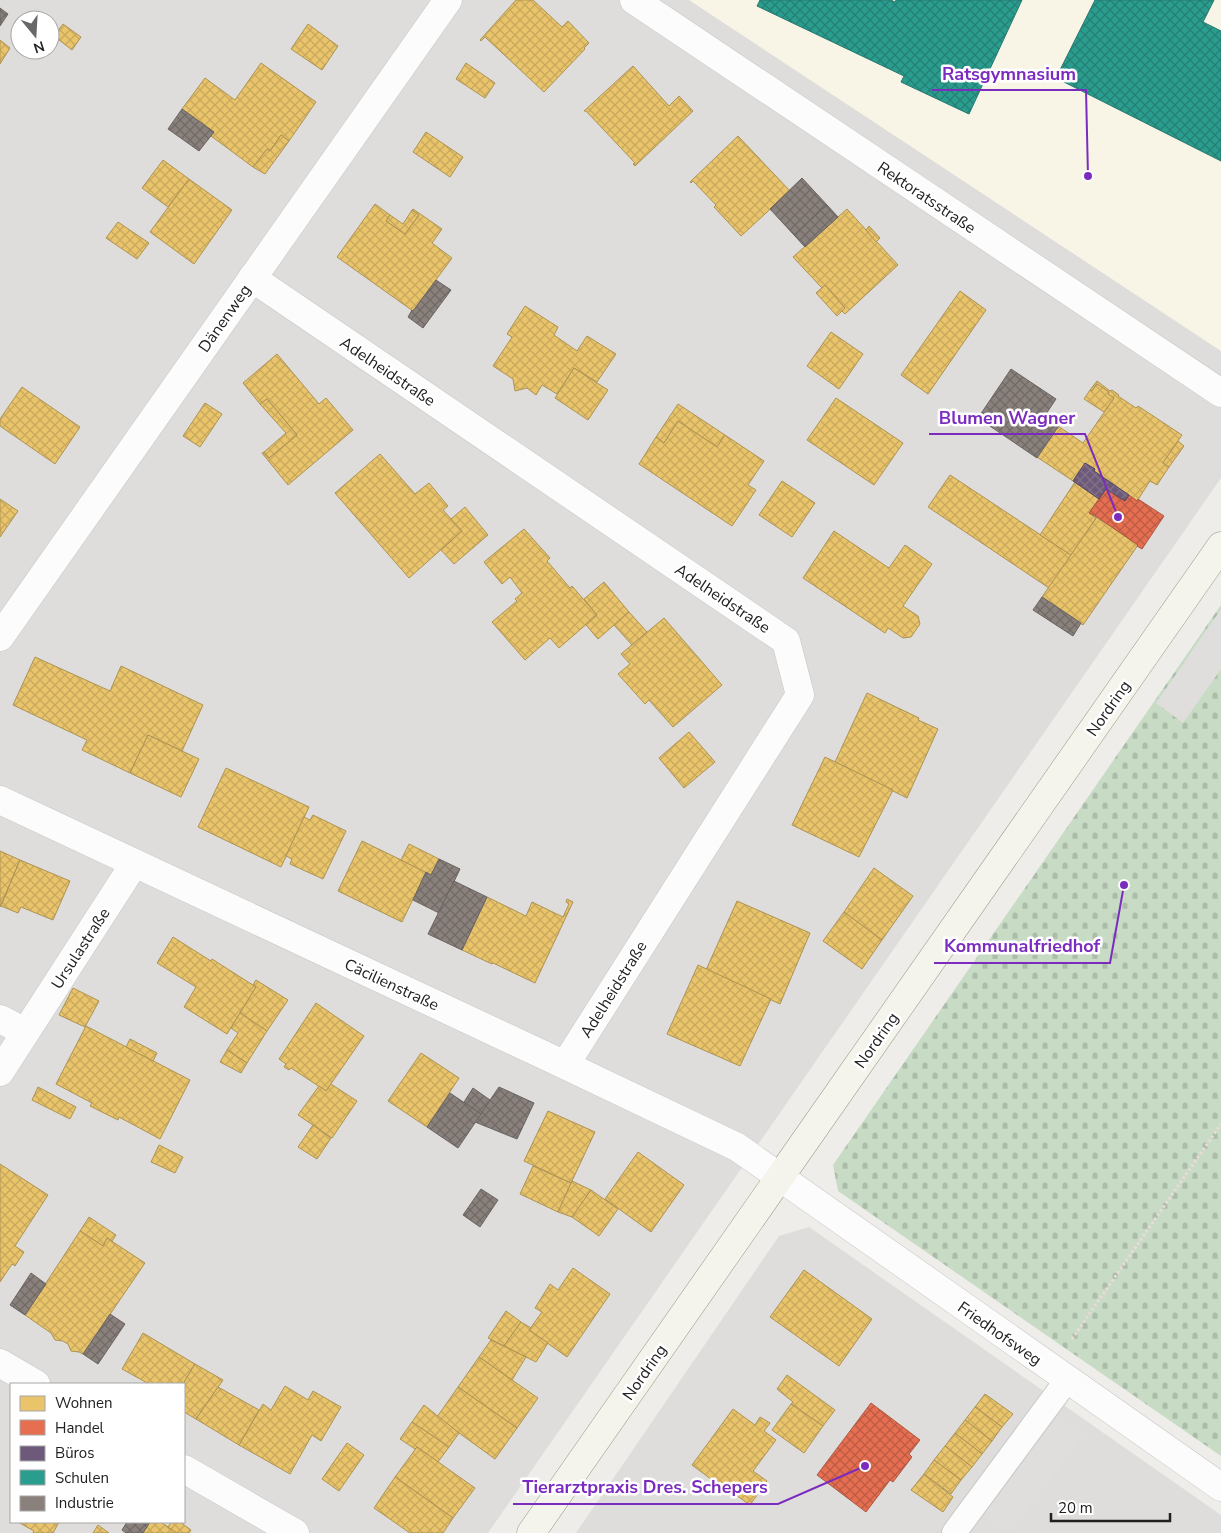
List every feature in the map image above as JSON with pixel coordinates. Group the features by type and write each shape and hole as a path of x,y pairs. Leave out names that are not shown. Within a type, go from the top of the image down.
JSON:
{"main road":[{"name":"Nordring","path":"531,1533 1221,546"}],"street":[{"name":"Dänenweg","path":"0,637 448,0"},
{"name":"Rektoratsstraße","path":"634,0 1221,393"},
{"name":"Adelheidstraße","path":"252,278 786,641 800,695 565,1065"},
{"name":"Cäcilienstraße","path":"0,800 737,1147 779,1178"},
{"name":"Ursulastraße","path":"0,1072 134,864"},
{"path":"0,1019 26,1032"},
{"name":"Friedhofsweg","path":"779,1178 1221,1488"},
{"path":"0,1363 34,1383"},
{"path":"185,1470 294,1533"}],"lane":[{"path":"954,1533 1059,1374"}],"path":[{"path":"1059,1374 1221,1124"}],"shaded area":[{"path":"0,0 1221,0 1221,478 488,1533 0,1533"},
{"path":"689,0 1221,0 1221,351"},
{"path":"1221,609 1221,669 1183,723 1156,703"},
{"path":"809,1227 1221,1515 1221,1533 576,1533 779,1236"},
{"path":"1058,1415 1084,1435 1010,1532 984,1513"}],"green space":[{"path":"1221,605 1221,1456 838,1191 833,1165"}],"building: Wohnen":[{"path":"516,0 533,0 562,27 568,21 589,43 544,92 485,37 480,40"},
{"path":"63,24 81,37 72,50 60,41 60,28"},
{"path":"308,24 338,46 322,70 291,49"},
{"path":"0,40 10,48 0,64"},
{"path":"261,63 316,102 289,141 281,135 270,151 267,149 253,167 211,136 214,132 182,109 205,78 235,100"},
{"path":"466,63 495,83 485,98 456,79"},
{"path":"633,66 669,106 679,96 693,111 635,166 633,164 635,163 584,111"},
{"path":"426,132 463,157 450,177 413,152"},
{"path":"281,135 289,141 265,174 253,167 267,149 270,151"},
{"path":"738,136 790,191 741,236 714,207 716,205 693,181 690,182"},
{"path":"163,160 189,179 168,207 142,188"},
{"path":"189,179 232,210 194,264 150,232"},
{"path":"375,204 390,215 386,221 405,234 419,215 413,209 442,229 432,243 452,258 413,311 337,257"},
{"path":"847,209 898,265 845,314 842,311 845,308 825,285 822,288 793,257"},
{"path":"412,210 419,215 405,234 386,221 390,215 403,224"},
{"path":"118,222 149,243 137,259 106,238"},
{"path":"869,226 880,238 876,242 866,230"},
{"path":"825,285 845,308 837,316 816,293"},
{"path":"960,291 986,310 928,394 901,375"},
{"path":"525,306 558,327 554,335 577,351 587,336 616,354 597,382 574,368 557,394 542,385 536,395 527,388 515,391 513,379 493,366 512,337 507,334"},
{"path":"831,332 863,354 839,389 807,366"},
{"path":"277,354 319,404 326,398 353,430 288,485 262,453 264,452 269,458 297,435 267,399 260,404 243,383"},
{"path":"574,368 608,390 588,420 555,398"},
{"path":"1097,381 1136,408 1138,406 1182,435 1163,463 1169,467 1157,485 1150,481 1137,501 1085,463 1073,481 1037,457 1058,426 1083,443 1114,398 1097,384 1092,391 1090,390"},
{"path":"1097,384 1114,398 1104,412 1084,399"},
{"path":"22,387 80,427 55,464 0,426 0,419"},
{"path":"836,398 903,443 874,485 807,440"},
{"path":"267,399 297,435 269,458 264,452 286,433 260,404"},
{"path":"205,403 222,414 200,447 183,436"},
{"path":"678,404 725,435 717,447 678,421 664,443 656,437"},
{"path":"678,421 717,447 725,435 764,461 748,485 756,490 732,526 639,464 656,437 664,443"},
{"path":"1178,441 1184,446 1169,467 1163,463"},
{"path":"380,454 415,494 429,483 448,506 443,510 462,531 409,578 335,493"},
{"path":"950,475 1071,555 1049,588 928,507"},
{"path":"782,481 815,503 792,537 759,515"},
{"path":"1075,482 1099,499 1089,513 1096,518 1071,555 1040,535"},
{"path":"0,499 18,511 0,537"},
{"path":"465,507 488,535 454,564 441,550 462,531 451,519"},
{"path":"1097,517 1138,545 1083,625 1042,597"},
{"path":"524,529 550,558 547,561 597,615 559,648 550,638 525,660 492,622 517,601 515,599 522,593 510,577 502,584 484,562"},
{"path":"834,531 889,568 905,545 932,564 903,606 918,616 920,624 911,637 903,638 888,628 885,633 803,578"},
{"path":"604,582 629,612 598,639 586,625 597,615 584,599"},
{"path":"629,612 647,632 632,645 614,625"},
{"path":"664,618 722,685 673,727 649,700 645,704 618,674 630,664 621,654"},
{"path":"35,657 110,691 121,666 203,705 182,751 148,735 130,773 82,750 87,740 13,705"},
{"path":"867,693 938,729 907,798 835,762"},
{"path":"689,732 715,762 684,788 659,758"},
{"path":"148,735 199,759 181,797 130,773"},
{"path":"825,757 893,790 859,857 792,825"},
{"path":"226,768 309,807 281,867 198,827"},
{"path":"313,815 346,831 323,879 290,864 292,859 286,856 304,817 310,820"},
{"path":"362,841 426,872 402,922 338,891"},
{"path":"409,844 439,859 431,875 401,860"},
{"path":"0,851 20,860 0,907"},
{"path":"20,860 70,881 53,920 21,907 18,913 1,906"},
{"path":"874,868 913,896 882,940 844,912"},
{"path":"487,897 526,916 532,902 563,917 569,904 566,902 567,899 573,902 535,983 462,950"},
{"path":"737,901 810,933 780,1004 706,970"},
{"path":"844,912 882,940 862,969 823,941"},
{"path":"173,937 256,987 227,1034 184,1007 196,987 157,963"},
{"path":"698,965 771,999 740,1066 667,1034"},
{"path":"256,980 288,1000 267,1031 240,1013 256,987 253,985"},
{"path":"73,988 99,1001 85,1027 59,1015"},
{"path":"316,1003 364,1036 326,1091 291,1068 289,1070 284,1067 286,1064 279,1059"},
{"path":"240,1013 267,1031 247,1063 227,1050 238,1033 231,1028"},
{"path":"86,1026 190,1080 160,1139 119,1117 118,1120 90,1106 92,1103 56,1084"},
{"path":"130,1039 157,1053 153,1061 126,1047"},
{"path":"227,1050 247,1063 241,1073 220,1062"},
{"path":"421,1053 459,1078 427,1127 388,1101"},
{"path":"331,1084 357,1101 332,1138 298,1115 319,1086 326,1091"},
{"path":"38,1087 76,1107 70,1119 32,1100"},
{"path":"548,1111 595,1132 571,1183 524,1161"},
{"path":"313,1125 331,1138 317,1159 298,1147"},
{"path":"159,1145 183,1157 175,1173 151,1162"},
{"path":"638,1152 684,1185 651,1232 605,1199"},
{"path":"0,1164 48,1195 15,1246 24,1252 15,1266 12,1264 0,1282"},
{"path":"533,1166 571,1183 558,1212 520,1194"},
{"path":"572,1181 591,1190 572,1217 558,1212"},
{"path":"591,1190 618,1209 599,1236 572,1217"},
{"path":"89,1217 116,1235 112,1241 107,1238 103,1246 80,1231"},
{"path":"80,1231 103,1246 107,1238 145,1263 83,1354 71,1351 68,1344 55,1340 51,1333 25,1315"},
{"path":"573,1268 610,1294 567,1357 529,1330 542,1312 535,1308 550,1284 558,1290"},
{"path":"804,1270 872,1319 839,1366 770,1317"},
{"path":"506,1311 521,1322 504,1346 488,1338"},
{"path":"521,1322 548,1343 536,1362 504,1346"},
{"path":"143,1333 195,1364 184,1383 147,1383 122,1369"},
{"path":"491,1340 526,1357 512,1380 479,1357"},
{"path":"479,1357 538,1398 517,1428 458,1387"},
{"path":"195,1364 223,1380 196,1419 185,1413 184,1383"},
{"path":"787,1375 835,1410 823,1426 791,1404 793,1402 777,1389"},
{"path":"285,1386 308,1400 313,1391 341,1407 321,1441 312,1435 290,1474 239,1445 263,1404 271,1410"},
{"path":"218,1387 259,1410 239,1445 196,1419"},
{"path":"458,1387 517,1428 495,1459 437,1417"},
{"path":"985,1394 1013,1414 1002,1427 975,1407"},
{"path":"791,1404 823,1426 804,1453 772,1430"},
{"path":"424,1405 459,1433 449,1447 412,1422"},
{"path":"975,1407 1002,1427 992,1441 965,1420"},
{"path":"733,1409 755,1425 760,1417 770,1423 764,1431 776,1440 753,1471 767,1481 750,1505 736,1495 735,1497 692,1465"},
{"path":"965,1420 992,1441 982,1454 955,1433"},
{"path":"412,1422 449,1447 438,1462 417,1447 415,1449 400,1439"},
{"path":"955,1433 982,1454 972,1467 945,1446"},
{"path":"347,1443 364,1455 339,1491 322,1479"},
{"path":"945,1446 972,1467 961,1480 934,1460"},
{"path":"417,1447 475,1488 453,1518 395,1477"},
{"path":"934,1460 961,1480 951,1494 924,1474"},
{"path":"924,1474 953,1497 943,1512 911,1490"},
{"path":"395,1477 453,1518 443,1533 410,1533 374,1508"},
{"path":"20,1523 58,1523 53,1533 33,1533 34,1531"},
{"path":"149,1523 162,1523 177,1533 143,1533"},
{"path":"170,1523 181,1523 191,1530 189,1533 177,1533 168,1527"},
{"path":"98,1525 109,1533 93,1533"}],"building: Handel":[{"path":"1106,489 1125,501 1129,495 1137,501 1138,499 1164,516 1142,549 1089,513"},
{"path":"871,1403 920,1440 909,1454 912,1457 893,1482 890,1480 866,1512 817,1475"}],"building: Büros":[{"path":"1085,463 1129,495 1125,501 1106,489 1099,499 1073,481"}],"building: Schulen":[{"path":"760,0 891,0 895,2 896,0 1022,0 969,114 901,82 904,76 757,6"},
{"path":"1095,0 1214,0 1203,22 1221,31 1221,161 1056,78"}],"building: Industrie":[{"path":"0,8 8,14 0,26"},
{"path":"182,109 214,132 199,151 168,129"},
{"path":"802,178 827,205 794,235 770,209"},
{"path":"827,205 838,217 805,247 794,235"},
{"path":"436,280 451,290 423,328 408,317"},
{"path":"1011,369 1056,399 1046,414 1060,424 1037,458 978,418"},
{"path":"1042,597 1081,623 1073,636 1033,610"},
{"path":"439,859 460,869 439,913 413,900 426,872 431,875"},
{"path":"454,881 487,897 462,950 428,934"},
{"path":"499,1087 534,1103 517,1139 475,1122"},
{"path":"473,1088 490,1100 481,1114 464,1102"},
{"path":"450,1093 481,1114 458,1148 427,1127"},
{"path":"481,1189 498,1200 480,1227 463,1215"},
{"path":"31,1273 46,1284 25,1315 10,1305"},
{"path":"110,1314 125,1324 98,1364 83,1354"},
{"path":"126,1523 149,1523 143,1533 126,1533 122,1530"}],"place":[{"name":"Ratsgymnasium","path":"1088,176"},
{"name":"Blumen Wagner","path":"1118,517"},
{"name":"Kommunalfriedhof","path":"1124,885"},
{"name":"Tierarztpraxis Dres. Schepers","path":"865,1466"}]}
